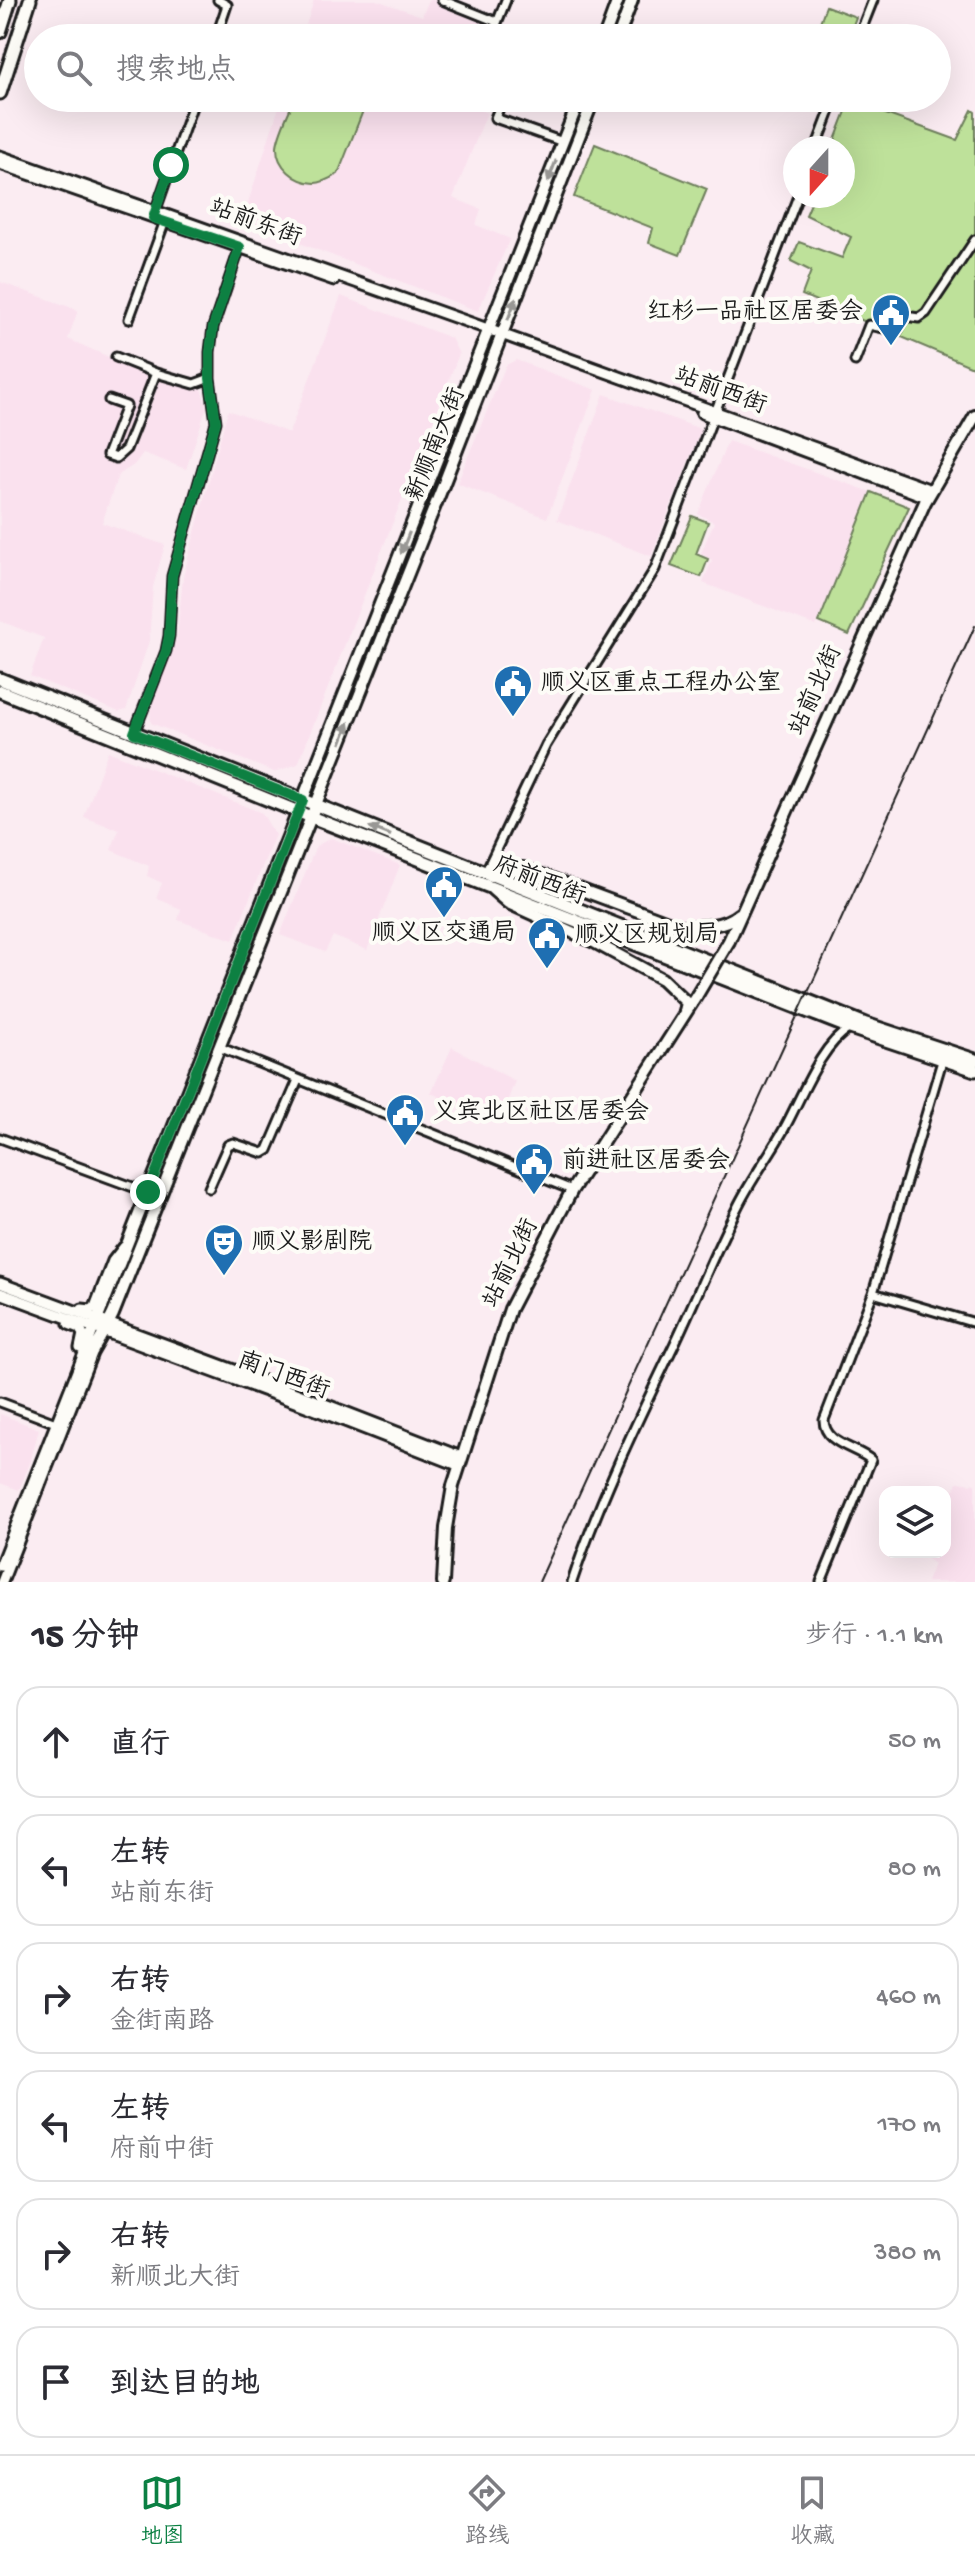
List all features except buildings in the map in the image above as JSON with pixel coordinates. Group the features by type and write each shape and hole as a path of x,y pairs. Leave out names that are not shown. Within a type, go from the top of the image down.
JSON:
{"main road":[{"path":"0,32 10,0"},
{"path":"0,93 30,0"},
{"path":"609,24 618,0"},
{"path":"623,24 632,0"},
{"name":"新顺南大街","path":"101,1325 140,1247 314,812 495,335 575,112"},
{"name":"新顺南大街","path":"101,1325 129,1241 301,806 588,112"},
{"name":"站前北街","path":"443,1582 446,1528 459,1461 510,1309 572,1190 729,941 928,496 975,416"},
{"path":"0,679 301,806"},
{"path":"0,691 301,806"},
{"name":"府前西街","path":"301,806 866,1024 975,1060"},
{"path":"685,1015 687,1003 662,979 594,942 508,903 488,878 523,868 681,927 725,922 733,919 745,905"},
{"name":"府前西街","path":"488,878 850,1028 975,1070"}],"street":[{"path":"218,0 227,5 221,24"},
{"path":"442,0 497,22 506,0"},
{"path":"864,24 873,0"},
{"path":"155,214 190,112"},
{"path":"497,112 495,118 563,142"},
{"path":"821,136 830,112"},
{"name":"站前东街","path":"0,156 495,335"},
{"name":"站前东街","path":"0,164 155,214 165,221 495,335"},
{"path":"488,878 546,745 655,569 793,208"},
{"path":"129,319 165,221"},
{"path":"855,361 869,325 897,331 905,316 919,318 926,313 975,240"},
{"path":"134,733 166,651 172,576 216,422 210,378 213,327 240,247"},
{"name":"站前西街","path":"495,335 928,496"},
{"path":"116,357 194,384 210,378"},
{"path":"109,400 126,406 107,455 116,458 126,449 156,373"},
{"path":"572,1582 587,1535 620,1458 737,1207 784,1130 826,1051 850,1028"},
{"path":"219,1047 572,1190"},
{"path":"834,1582 822,1580 871,1460 831,1438 824,1430 824,1420 873,1293 942,1061"},
{"path":"209,1188 228,1145 233,1143 263,1153 268,1150 298,1080"},
{"path":"0,1138 160,1197"},
{"path":"2,1289 29,1290 91,1310 95,1307 113,1261 129,1241"},
{"path":"140,1247 116,1318 170,1341 186,1357"},
{"path":"2,1289 26,1308 81,1331 82,1342 57,1419"},
{"name":"南门西街","path":"2,1289 459,1461"},
{"path":"873,1293 975,1323"},
{"path":"2,1582 101,1325"},
{"path":"0,1566 57,1419 101,1325"},
{"path":"92,1353 104,1342 112,1340 167,1360 186,1357"},
{"path":"0,1402 57,1419"}],"shaded area":[{"path":"314,0 376,0 422,16 429,0 434,0 493,23 493,24 306,24"},
{"path":"277,112 485,112 487,113 453,198 481,209 476,225 510,239 478,311 242,221"},
{"path":"0,282 78,310 68,339 154,377 201,389 207,406 186,469 143,453 134,465 118,475 102,523 165,545 153,587 149,641 126,710 119,712 30,676 44,638 0,621"},
{"path":"341,296 451,338 459,354 298,764 274,772 151,723 150,712 177,636 183,577 228,410 289,433"},
{"path":"516,360 596,390 547,518 457,483 506,365"},
{"path":"604,394 701,429 651,556 557,520"},
{"path":"728,441 871,492 816,626 703,583 712,560 701,553 714,522 698,514"},
{"path":"108,751 262,813 275,835 233,940 178,920 181,909 156,898 162,883 147,876 149,866 111,850 119,830 84,817"},
{"path":"331,838 400,865 367,950 333,936 325,952 280,935 316,846"},
{"path":"452,1047 515,1081 499,1123 431,1093"},
{"path":"0,1414 39,1429 19,1490 0,1483"},
{"path":"957,1482 975,1484 975,1582 927,1582 934,1564 927,1558 951,1558 951,1498"}],"green space":[{"path":"826,6 856,17 853,24 819,24"},
{"path":"972,110 975,112 975,368 802,295 811,271 791,261 799,242 842,258 851,237 806,215 809,208 855,208 855,136 837,136 846,112 880,112 957,140"},
{"path":"289,112 362,112 338,174 315,183 294,177 280,160 277,146"},
{"path":"595,144 707,189 680,255 649,243 653,228 574,197"},
{"path":"871,492 909,507 849,635 819,622"},
{"path":"692,516 708,522 696,554 708,559 701,577 671,566"}],"railway":[{"path":"539,1582 975,626"}],"place":[{"name":"红杉一品社区居委会","path":"891,347"},
{"name":"顺义区重点工程办公室","path":"513,718"},
{"name":"顺义区交通局","path":"444,919"},
{"name":"顺义区规划局","path":"547,970"},
{"name":"义宾北区社区居委会","path":"405,1147"},
{"name":"前进社区居委会","path":"534,1196"},
{"name":"顺义影剧院","path":"224,1277"}],"route":[{"path":"148,1192 303,800 134,733 166,651 172,576 216,422 210,378 213,327 240,247 153,218 171,165"}]}
